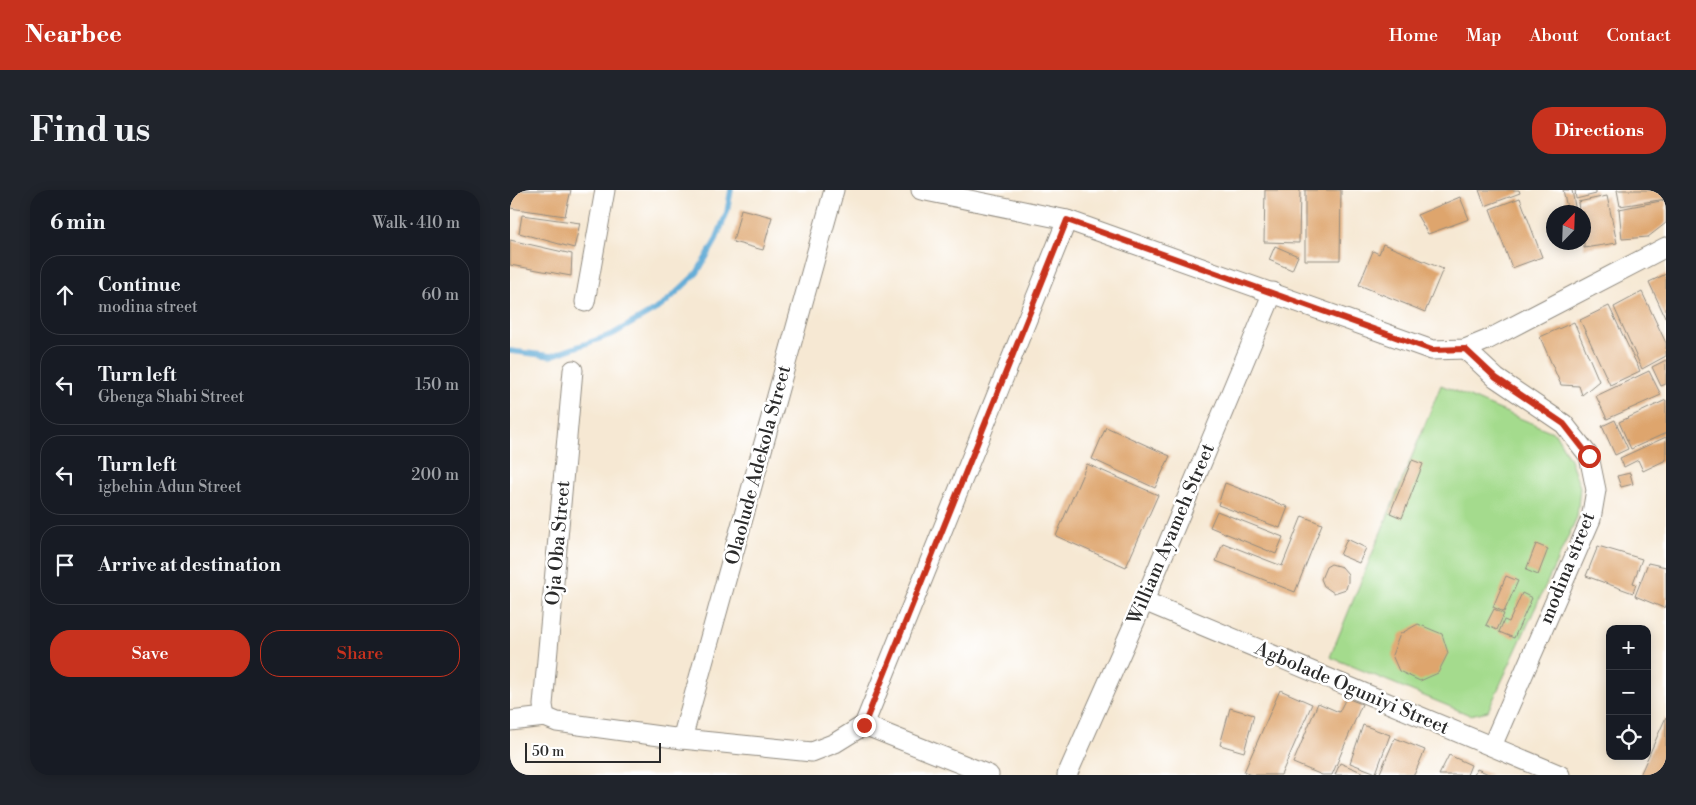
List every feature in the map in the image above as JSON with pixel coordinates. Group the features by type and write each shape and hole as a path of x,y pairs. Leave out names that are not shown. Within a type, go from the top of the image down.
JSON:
{"street":[{"path":"585,302 605,190"},
{"name":"Olaolude Adekola Street","path":"682,739 834,190"},
{"path":"921,190 1067,220 1432,350 1465,349 1487,340 1666,247"},
{"path":"510,721 545,717 557,722 682,739 812,752 836,743 864,725 1067,220"},
{"name":"William Ayameh Street","path":"1067,775 1144,601 1273,292"},
{"name":"modina street","path":"1465,349 1496,378 1564,424 1589,456 1596,490 1591,519 1492,746"},
{"name":"Oja Oba Street","path":"545,717 543,705 573,370"},
{"name":"Agbolade Oguniyi Street","path":"1144,601 1560,775"},
{"path":"864,725 989,775"}],"green space":[{"path":"1441,385 1555,433 1570,459 1580,487 1577,517 1488,711 1470,715 1330,657"}],"building":[{"path":"510,190 571,190 565,216 510,208"},
{"path":"1265,190 1300,190 1299,243 1264,242"},
{"path":"1305,190 1341,190 1340,260 1305,260"},
{"path":"1479,190 1519,190 1520,193 1485,206"},
{"path":"1563,190 1572,190 1575,205 1566,205"},
{"path":"1575,190 1596,190 1596,194 1576,199"},
{"path":"1617,190 1666,190 1666,199 1620,206"},
{"path":"1607,196 1617,243 1591,247 1591,205 1578,205 1578,202"},
{"path":"1460,197 1469,219 1428,234 1417,215"},
{"path":"1520,198 1542,257 1512,268 1490,209"},
{"path":"1666,200 1666,223 1648,237 1622,239 1619,209"},
{"path":"741,209 772,217 763,250 733,242"},
{"path":"522,215 580,223 574,248 519,233"},
{"path":"510,240 572,254 571,276 510,265"},
{"path":"1383,244 1443,269 1425,312 1359,285 1373,251 1379,254"},
{"path":"1275,246 1298,256 1292,270 1269,260"},
{"path":"1666,274 1666,319 1649,282"},
{"path":"1642,292 1666,343 1666,356 1642,369 1614,307"},
{"path":"1609,306 1640,371 1610,385 1580,320"},
{"path":"1574,322 1599,381 1582,395 1579,386 1561,385 1540,337"},
{"path":"1666,360 1666,384 1661,386 1652,367"},
{"path":"1649,371 1661,395 1607,419 1596,396"},
{"path":"1666,400 1666,433 1631,449 1619,422"},
{"path":"1615,420 1628,449 1615,455 1602,426"},
{"path":"1106,427 1170,456 1155,488 1092,459"},
{"path":"1666,437 1666,460 1643,471 1638,460 1624,467 1620,458"},
{"path":"1412,460 1423,464 1402,518 1390,513"},
{"path":"1087,464 1158,495 1126,567 1056,536"},
{"path":"1630,473 1633,484 1621,487 1617,476"},
{"path":"1225,483 1288,507 1280,528 1218,505"},
{"path":"1217,511 1283,537 1276,554 1210,527"},
{"path":"1302,516 1322,524 1295,592 1216,561 1223,543 1282,566"},
{"path":"1347,539 1366,548 1359,563 1340,555"},
{"path":"1536,544 1548,549 1538,575 1526,570"},
{"path":"1598,546 1642,559 1633,583 1636,584 1633,593 1586,576"},
{"path":"1648,563 1666,567 1666,603 1664,608 1635,596"},
{"path":"1331,564 1342,567 1348,574 1346,589 1334,593 1324,586 1321,579 1326,567"},
{"path":"1506,576 1518,581 1504,612 1493,607"},
{"path":"1522,593 1532,598 1514,638 1499,632 1504,620 1509,622"},
{"path":"1494,609 1504,614 1497,630 1486,625"},
{"path":"1418,624 1442,634 1448,653 1438,673 1420,681 1399,671 1392,655 1400,634"},
{"path":"1280,690 1312,704 1281,775 1251,775 1244,772"},
{"path":"1346,698 1362,704 1332,775 1322,775 1293,763 1318,703 1339,712"},
{"path":"1230,708 1254,715 1244,752 1220,745"},
{"path":"1666,717 1666,775 1640,775 1647,760 1651,760 1651,750"},
{"path":"1363,725 1390,735 1376,773 1350,763"},
{"path":"1395,738 1425,750 1414,775 1379,775"},
{"path":"1449,755 1471,765 1467,775 1439,775"},
{"path":"1340,763 1369,775 1335,775"},
{"path":"1477,769 1491,775 1474,775"}],"waterway":[{"path":"510,351 551,356 613,334 663,305 697,273 715,242 727,212 731,190"}],"route":[{"path":"864,725 1067,220 1432,350 1465,349 1496,378 1564,424 1589,456"}]}
